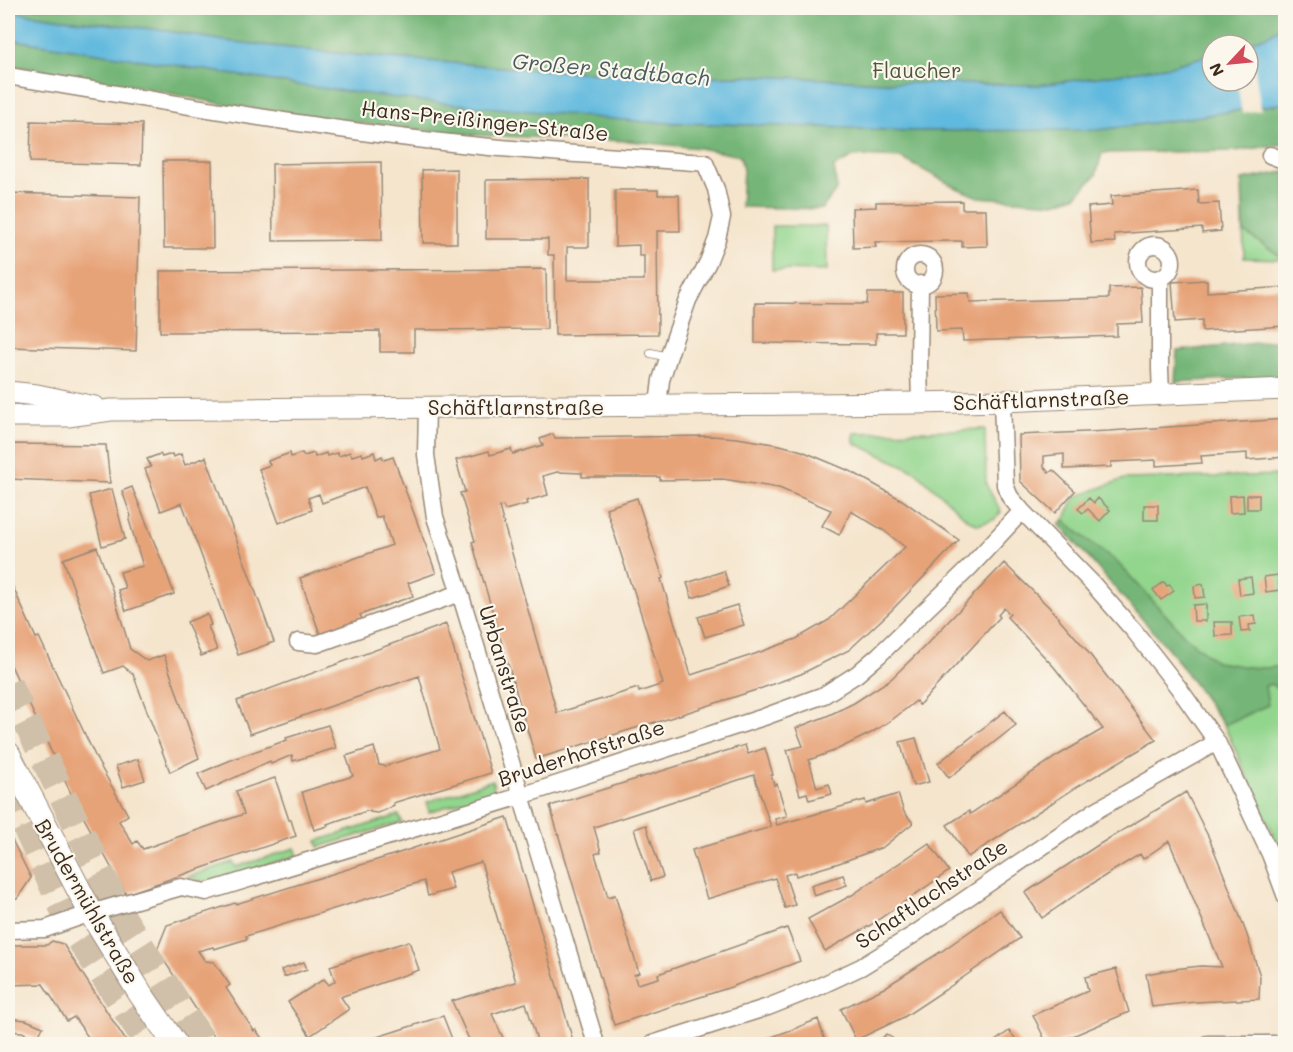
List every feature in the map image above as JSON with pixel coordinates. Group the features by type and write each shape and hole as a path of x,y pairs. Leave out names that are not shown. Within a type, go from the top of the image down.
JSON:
{"main road":[{"name":"Brudermühlstraße","path":"8,753 91,913 140,993 175,1044"}],"street":[{"name":"Hans-Preißinger-Straße","path":"8,76 286,121 418,139 705,163 716,189 722,217 708,262 688,300 668,357 661,380 658,405"},
{"path":"1160,279 1161,394"},
{"path":"920,284 920,403"},
{"name":"Schäftlarnstraße","path":"8,416 68,416 111,410 1002,402 1286,389"},
{"name":"Schäftlarnstraße","path":"8,392 37,395 111,410"},
{"path":"1002,402 1005,485 1010,497 1135,632 1217,741 1270,854 1286,897"},
{"name":"Urbanstraße","path":"427,406 426,455 435,517 596,1044"},
{"name":"Bruderhofstraße","path":"8,930 45,929 91,913 182,887 206,892 521,795 764,717 824,695 857,674 879,655 969,568 1022,511"},
{"path":"298,642 316,644 460,593"},
{"name":"Schaftlachstraße","path":"651,1044 768,1007 861,967 913,935 1021,859 1093,812 1217,741"},
{"path":"1207,1044 1286,1044"}],"lane":[{"path":"651,353 668,357"}],"green space":[{"name":"Flaucher","path":"8,8 1285,8 1286,24 1260,39 1260,33 1200,33 1200,58 1171,66 1039,85 904,83 761,76 679,77 526,69 354,55 226,41 161,30 8,11"},
{"path":"8,39 304,86 645,122 911,131 1097,130 1285,103 1285,144 1235,151 1102,153 1096,175 1077,195 1055,203 978,197 901,158 855,156 834,167 837,189 822,209 741,207 743,170 740,156 699,148 629,141 472,135 365,124 222,104 124,84 8,65"},
{"path":"1285,172 1285,259 1244,258 1242,180"},
{"path":"1285,172 1286,259 1244,232 1242,180"},
{"path":"772,226 826,226 827,271 772,270"},
{"path":"1285,340 1285,376 1175,382 1177,351"},
{"path":"985,429 986,484 1001,512 995,519 978,525 967,519 915,471 854,443 854,433"},
{"path":"1285,475 1285,861 1224,725 1084,537 1064,520 1075,497 1124,479"},
{"path":"1064,520 1117,562 1189,640 1217,662 1265,668 1285,666 1285,695 1271,684 1265,686 1268,705 1224,725 1172,653 1059,524"},
{"path":"493,780 494,791 429,812 427,802"},
{"path":"399,815 402,822 319,847 317,841"},
{"path":"295,848 298,856 208,882 187,877 233,862 236,867"}],"water":[{"path":"8,11 161,30 226,41 354,55 526,69 679,77 761,76 904,83 1039,85 1171,66 1200,58 1200,93 1260,93 1260,39 1285,24 1285,103 1098,130 911,131 645,122 422,101 304,86 8,39"}],"pier":[{"path":"1239,93 1258,93 1261,110 1242,113"}],"building":[{"path":"31,121 142,124 141,165 30,162"},
{"path":"163,161 212,161 213,248 164,248"},
{"path":"381,162 382,240 273,241 272,164"},
{"path":"457,169 457,243 423,243 422,170"},
{"path":"589,179 589,247 567,247 567,280 644,280 644,256 639,256 639,245 615,246 615,190 658,190 658,195 679,195 680,231 657,231 658,334 555,335 554,255 548,255 548,239 486,239 486,180"},
{"path":"1198,190 1199,204 1219,203 1221,231 1202,233 1202,228 1114,234 1115,242 1091,243 1088,207 1112,205 1111,196"},
{"path":"8,193 140,197 136,351 8,347"},
{"path":"962,201 962,209 986,209 987,246 962,247 962,241 875,242 876,247 853,248 852,208 876,207 876,202"},
{"path":"546,269 547,329 414,330 414,352 380,352 380,331 160,332 160,271"},
{"path":"1207,280 1207,292 1286,287 1286,326 1202,331 1202,320 1175,322 1172,282"},
{"path":"1141,287 1143,323 1117,324 1117,336 963,341 962,330 936,331 935,294 969,293 970,302 1109,298 1109,288"},
{"path":"868,293 903,293 903,333 876,333 876,344 755,343 755,303 867,304"},
{"path":"1286,419 1286,457 1247,460 1247,453 1201,456 1202,463 1156,466 1156,460 1111,462 1111,467 1064,469 1064,454 1044,456 1044,467 1049,473 1053,470 1075,491 1055,513 1020,481 1019,435"},
{"path":"553,434 555,438 712,436 780,445 802,451 852,472 902,500 959,540 892,610 849,650 801,674 762,688 536,759 472,542 475,541 460,493 465,492 456,460 489,451 490,455 511,449 513,454 543,445 540,439","holes":["557,472 582,473 582,477 660,477 660,480 723,479 779,488 831,510 822,526 839,535 851,511 883,530 905,547 829,620 796,639 691,675 637,498 606,508 663,684 639,692 638,688 557,713 499,507 503,506 505,510 548,495 543,476"]},
{"path":"8,444 106,445 110,483 8,479"},
{"path":"350,452 352,456 362,453 363,456 374,452 376,459 382,456 384,460 393,457 436,573 408,583 413,596 360,615 362,619 320,634 300,578 392,545 382,516 376,518 365,487 322,503 319,494 308,498 312,510 279,523 259,469 270,465 268,461 290,453 291,457 302,453 304,456 314,453 315,457 326,453 327,456 337,453 339,456"},
{"path":"160,454 162,457 172,454 173,457 181,454 185,465 206,457 274,642 238,655 182,503 161,511 145,469 151,467 147,459"},
{"path":"132,487 174,594 126,611 118,590 125,588 120,572 143,566 129,520 131,516 122,491"},
{"path":"112,489 125,539 102,546 89,495"},
{"path":"1243,495 1244,512 1230,513 1229,496"},
{"path":"1247,495 1259,495 1259,509 1247,509"},
{"path":"1089,498 1094,503 1098,498 1110,510 1100,521 1088,509 1083,513 1078,509"},
{"path":"1144,505 1158,505 1158,520 1144,520"},
{"path":"97,547 130,649 147,661 164,655 199,758 170,772 133,674 123,666 104,673 63,559"},
{"path":"1004,563 1049,607 1084,647 1156,740 1075,788 968,857 947,825 969,811 970,814 1057,756 1103,729 1054,667 1007,617 1010,614 1004,608 998,615 1000,617 919,705 916,701 871,733 809,760 817,788 829,784 832,794 809,800 807,793 800,795 787,750 803,746 796,728 854,703 891,679"},
{"path":"724,571 729,586 692,598 687,583"},
{"path":"1278,575 1280,590 1266,592 1264,577"},
{"path":"8,576 36,638 39,637 98,762 128,815 119,821 133,844 137,841 143,849 244,814 236,791 275,778 296,836 126,894 74,800 8,659"},
{"path":"1251,577 1253,593 1240,595 1238,579"},
{"path":"1164,582 1174,591 1161,600 1153,590"},
{"path":"1203,584 1205,597 1195,598 1194,586"},
{"path":"1206,604 1206,621 1194,621 1193,605"},
{"path":"737,605 744,625 705,637 698,617"},
{"path":"207,614 211,625 208,626 217,650 201,656 187,622"},
{"path":"1255,615 1256,624 1249,625 1250,631 1241,632 1239,617"},
{"path":"1214,622 1232,622 1232,635 1215,636"},
{"path":"446,624 491,773 393,803 394,805 377,813 370,812 370,810 314,830 302,792 353,776 346,756 374,747 379,765 385,766 440,749 419,676 250,734 237,701"},
{"path":"1286,641 1286,656 1280,657 1279,642"},
{"path":"1005,711 1016,725 949,778 938,763"},
{"path":"328,725 336,748 293,761 292,755 271,764 270,761 206,791 198,774 287,740 286,738"},
{"path":"916,738 929,782 913,786 900,742"},
{"path":"745,745 748,754 765,748 774,785 777,784 787,816 775,819 777,825 865,800 866,804 898,794 904,812 913,823 883,847 796,876 795,872 785,875 795,905 785,908 775,878 707,899 692,850 771,827 754,775 594,827 601,852 595,854 608,897 615,895 639,973 634,975 637,984 659,978 658,974 787,928 800,961 731,987 614,1025 550,806"},
{"path":"138,759 145,780 123,787 116,766"},
{"path":"1186,792 1209,838 1247,935 1260,976 1259,999 1152,1007 1146,974 1201,966 1222,967 1169,841 1143,859 1140,854 1042,918 1025,893 1098,845"},
{"path":"507,817 574,1044 538,1044 526,1003 492,1014 506,1044 471,1044 452,1001 516,982 481,862 448,872 453,889 428,896 424,881 246,936 247,939 214,949 213,947 198,951 205,961 214,962 230,985 226,988 254,1031 256,1030 266,1044 219,1044 157,950 167,925"},
{"path":"646,825 663,877 651,881 634,829"},
{"path":"8,832 31,878 17,899 8,899"},
{"path":"929,843 949,871 869,926 825,951 808,919 852,895"},
{"path":"843,875 847,885 814,896 811,885"},
{"path":"1000,910 1020,938 904,1017 856,1040 841,1009 884,988"},
{"path":"52,941 63,944 128,1044 93,1044 74,1017 67,1021 43,984 8,985 8,945 47,945"},
{"path":"409,941 419,970 341,997 349,1009 310,1036 288,1002 324,979 329,985 335,981 330,966"},
{"path":"304,962 307,969 284,977 281,970"},
{"path":"1116,969 1129,1012 1054,1044 1047,1044 1033,1015 1088,991 1085,977"},
{"path":"443,1016 454,1044 379,1044 377,1037"},
{"path":"8,1018 26,1020 43,1027 37,1039 22,1032 8,1031"},
{"path":"818,1019 826,1044 752,1044 791,1030"},
{"path":"1009,1031 1020,1044 991,1044"},
{"path":"886,1034 901,1044 878,1044"}],"tunnel":[{"path":"8,684 122,917 203,1044"},
{"path":"8,788 73,929 149,1044"}],"water label":[{"name":"Großer Stadtbach","path":"611,69"}]}
